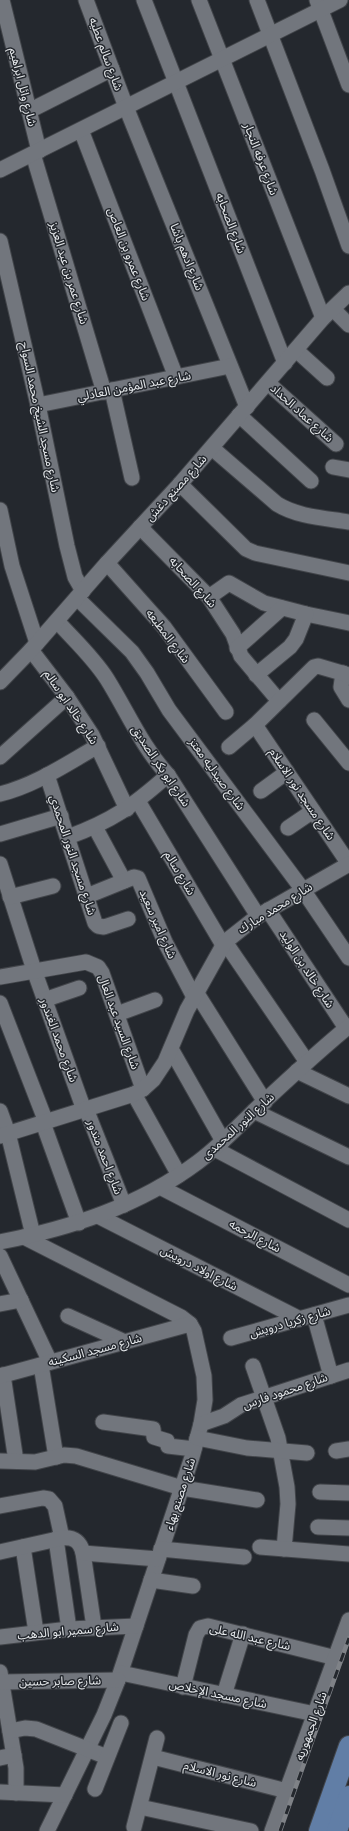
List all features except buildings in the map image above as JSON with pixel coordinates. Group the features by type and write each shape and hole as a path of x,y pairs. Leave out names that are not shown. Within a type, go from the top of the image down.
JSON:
{"main road":[{"path":"337,1831 344,1801 349,1746"},
{"path":"319,1831 344,1801"}],"street":[{"name":"شارع وائل ابراهيم","path":"2,0 29,110 36,152"},
{"name":"شارع سالم عطيه","path":"86,0 126,107"},
{"name":"شارع الصحابه","path":"144,0 285,363"},
{"name":"شارع عرفه النجار","path":"199,0 222,59 328,313"},
{"path":"257,0 322,170 349,246"},
{"path":"0,170 270,35 318,5 340,0"},
{"path":"318,5 349,85"},
{"path":"29,110 112,69"},
{"name":"شارع ادهم باشا","path":"126,107 230,366 243,411"},
{"name":"شارع عمرو بن العاص","path":"81,130 176,377"},
{"name":"شارع عمر بن عبد العزيز","path":"36,152 108,391 132,478"},
{"name":"شارع مسجد الشيخ محمد السواح","path":"0,241 38,405 67,546 80,595"},
{"name":"شارع مصنع دغش","path":"2,675 34,647 107,563 212,448 328,313 349,293"},
{"path":"328,313 349,325"},
{"path":"296,350 327,378"},
{"name":"شارع عبد المؤمن العادلي","path":"38,405 230,366"},
{"name":"شارع عماد الحداد","path":"268,383 336,444"},
{"path":"243,411 311,481"},
{"path":"212,448 277,504 284,508 295,512 349,522"},
{"path":"333,467 349,470"},
{"path":"180,484 239,543 249,551 349,573"},
{"name":"شارع خالد ابو سالم","path":"0,510 2,536 34,647 98,746 132,805"},
{"name":"شارع الصحابه","path":"140,527 209,597 234,634 240,656 279,701"},
{"name":"شارع المطبعه","path":"107,563 164,627 226,712"},
{"path":"209,597 229,583 264,603 349,623"},
{"name":"شارع صيدليه معتز","path":"80,595 132,652 147,673 169,710 302,890 349,958"},
{"path":"237,648 282,608"},
{"path":"256,675 290,647 296,639 306,614"},
{"name":"شارع ابو بكر الصديق","path":"56,621 101,669 144,744 168,775 263,913"},
{"path":"229,746 255,725 314,667 318,666 346,674 341,687 349,700"},
{"path":"0,757 67,697"},
{"path":"314,720 349,763"},
{"name":"شارع مسجد نور الاسلام","path":"255,725 349,864"},
{"path":"0,794 15,790 47,775 98,746"},
{"path":"261,791 287,772"},
{"name":"شارع مسجد النور المحمدي","path":"47,775 98,926 104,927 128,919"},
{"path":"68,837 95,827 132,805 168,775"},
{"name":"شارع سالم","path":"132,805 224,943 302,1066"},
{"path":"288,828 313,811"},
{"path":"0,834 61,816"},
{"path":"95,827 124,881"},
{"name":"شارع محمد الغندور","path":"0,864 44,1000 85,1109"},
{"name":"شارع محمد مبارك","path":"139,1092 159,1072 171,1049 180,1025 195,994 224,943 263,913 349,864"},
{"name":"شارع امير سعيد","path":"87,896 134,877 138,878 165,942 195,994"},
{"path":"10,897 53,886"},
{"name":"شارع خالد بن الوليد","path":"263,913 346,1032"},
{"name":"شارع السيد عبد العال","path":"34,970 86,962 98,967 102,973 117,1014 139,1092 179,1175"},
{"path":"0,977 34,970"},
{"path":"44,1000 79,988"},
{"path":"195,994 260,1106 349,1158"},
{"path":"117,1014 155,1000"},
{"path":"0,1003 45,1122 79,1223"},
{"name":"شارع النور المحمدى","path":"0,1242 79,1223 124,1205 160,1187 179,1175 219,1145 302,1066 346,1032"},
{"path":"171,1049 219,1145 349,1220"},
{"path":"302,1066 349,1096"},
{"path":"4,1134 139,1092"},
{"name":"شارع احمد مندور","path":"85,1109 124,1205"},
{"path":"0,1111 4,1134 29,1236 181,1317 190,1324"},
{"name":"شارع الرحمه","path":"160,1187 349,1285"},
{"name":"شارع اولاد درويش","path":"98,1216 307,1317"},
{"path":"0,1256 21,1300 45,1364 56,1457"},
{"path":"0,1304 21,1300"},
{"name":"شارع زكريا درويش","path":"231,1338 349,1305"},
{"path":"68,1316 125,1342"},
{"path":"307,1317 331,1376"},
{"name":"شارع مسجد السكينه","path":"2,1375 190,1324"},
{"name":"شارع مصنع بهاء","path":"47,1831 120,1677 182,1488 197,1437 205,1400 204,1376 197,1338 190,1324"},
{"path":"253,1366 280,1451 288,1494 284,1549"},
{"name":"شارع محمود فارس","path":"197,1437 241,1405 349,1370"},
{"path":"2,1375 16,1461"},
{"path":"103,1422 153,1429 153,1437 167,1440 168,1446 197,1437 248,1448 307,1453"},
{"path":"0,1462 35,1462 56,1457 76,1456 182,1488 257,1500"},
{"path":"320,1492 349,1493"},
{"path":"0,1506 43,1498 49,1499 55,1506 69,1628"},
{"path":"318,1526 349,1528"},
{"path":"0,1552 59,1539 69,1538 76,1540 81,1546 83,1553 94,1627"},
{"path":"23,1547 36,1632"},
{"path":"260,1547 349,1554"},
{"path":"83,1553 160,1554 244,1558"},
{"path":"151,1580 193,1586"},
{"name":"شارع الجمهوريه","path":"272,1831 349,1620"},
{"name":"شارع سمير ابو الدهب","path":"0,1637 69,1628 136,1626"},
{"name":"شارع عبد الله على","path":"183,1686 196,1635 200,1628 208,1626 336,1658"},
{"path":"224,1695 243,1634"},
{"path":"1,1677 10,1731 7,1756 16,1793"},
{"name":"شارع صابر حسين","path":"1,1677 120,1677"},
{"name":"شارع مسجد الإخلاص","path":"120,1677 183,1686 315,1714"},
{"path":"95,1789 121,1723"},
{"path":"10,1731 26,1728 36,1729 107,1757"},
{"path":"134,1827 157,1738"},
{"name":"شارع نور الاسلام","path":"152,1757 287,1791"},
{"path":"0,1792 65,1795"},
{"path":"140,1807 251,1831"}],"railway":[{"path":"280,1831 349,1638"}]}
